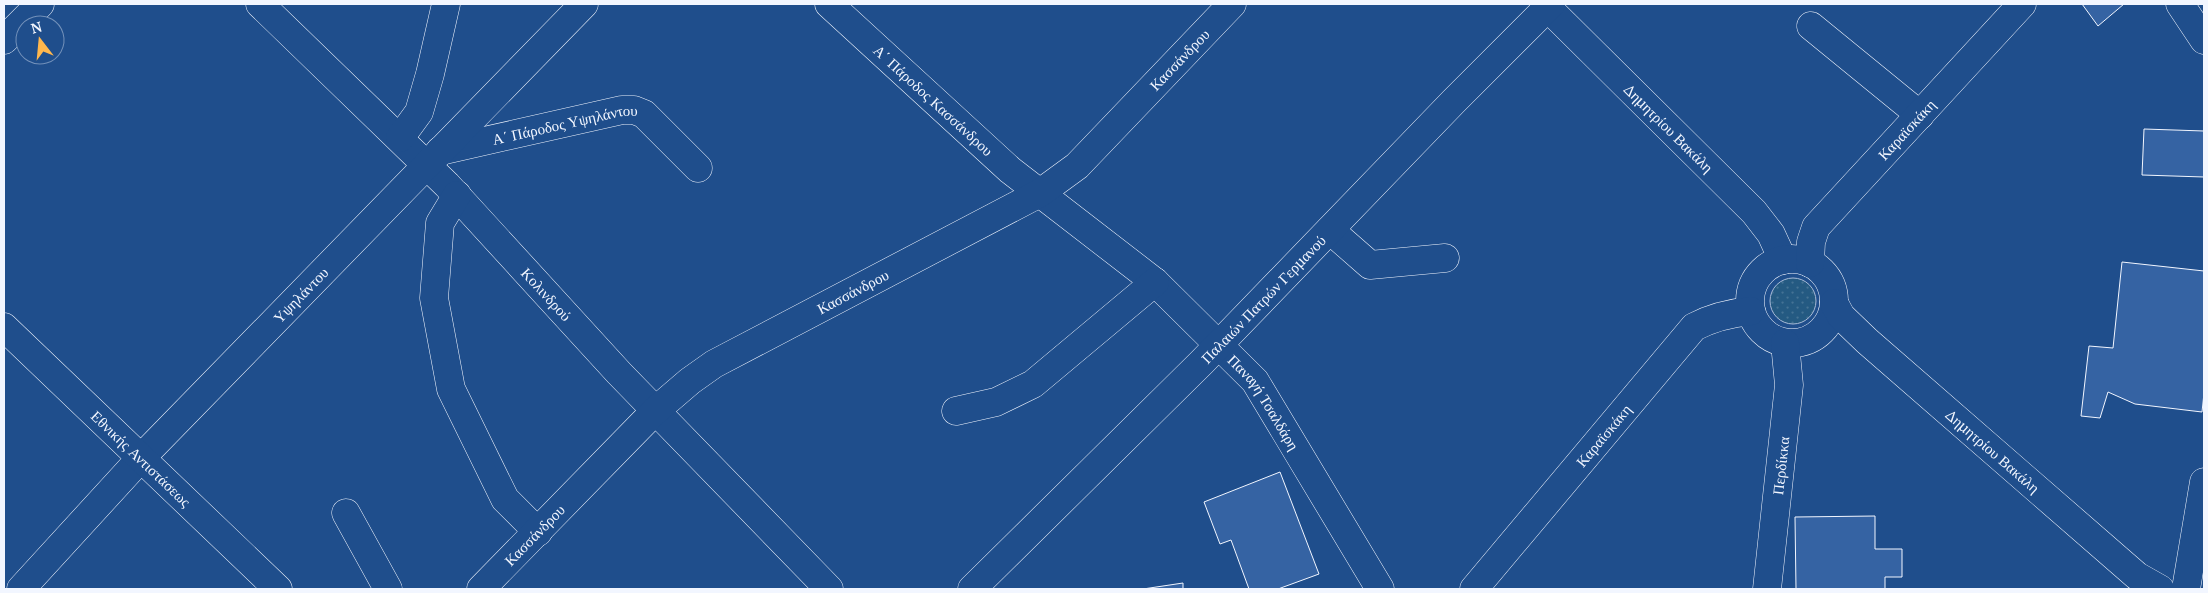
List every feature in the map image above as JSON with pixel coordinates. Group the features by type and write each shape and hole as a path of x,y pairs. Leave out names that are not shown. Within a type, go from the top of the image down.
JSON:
{"street":[{"path":"4,40 40,4"},
{"name":"Κολινδρού","path":"260,4 400,138 433,158 456,195 656,411 829,589"},
{"path":"400,138 419,112 446,4"},
{"name":"Υψηλάντου","path":"21,589 140,459 584,4"},
{"name":"Α΄ Πάροδος Κασσάνδρου","path":"829,4 1010,170 1040,193"},
{"name":"Κασσάνδρου","path":"481,589 656,411 690,380 714,364 1040,193 1077,166 1232,4"},
{"name":"Καραϊσκάκη","path":"1810,263 1811,242 1816,227 2022,4"},
{"path":"2180,4 2204,40"},
{"name":"Παλαιών Πατρών Γερμανού","path":"972,589 1218,344 1548,5"},
{"name":"Δημητρίου Βακάλη","path":"1548,5 1754,212 1771,234 1783,260"},
{"path":"1811,26 1920,115"},
{"name":"Α΄ Πάροδος Υψηλάντου","path":"433,158 622,110 634,110 644,114 698,168"},
{"name":"Παναγή Τσαλδάρη","path":"1040,193 1155,282 1255,381 1380,589"},
{"path":"456,195 440,223 434,298 450,389 505,499 538,532"},
{"path":"1330,230 1370,266 1446,258"},
{"path":"1783,260 1801,260 1810,263 1828,279 1833,291 1834,303 1831,316 1824,328 1813,337 1799,342 1785,342 1773,339 1763,332 1751,311 1750,298 1753,285 1760,274 1770,265 1783,260"},
{"path":"956,411 996,402 1033,384 1155,282"},
{"name":"Δημητρίου Βακάλη","path":"1834,303 1841,316 1875,348 2137,576 2160,589"},
{"name":"Καραϊσκάκη","path":"1474,589 1694,327 1712,318 1730,313 1751,311"},
{"name":"Εθνικής Αντιστάσεως","path":"4,327 278,589"},
{"name":"Περδίκκα","path":"1767,589 1789,385 1785,342"},
{"path":"2186,589 2204,482"},
{"path":"346,512 388,589"}],"shaded area":[{"path":"1789,278 1797,278 1806,282 1812,288 1816,301 1812,314 1806,320 1797,324 1789,324 1780,320 1774,314 1770,305 1770,297 1774,288 1780,282"}],"building":[{"path":"2082,4 2124,4 2098,26"},
{"path":"2144,129 2204,131 2204,177 2142,175"},
{"path":"2122,262 2204,271 2204,393 2202,412 2135,404 2108,392 2100,418 2081,416 2089,346 2113,348"},
{"path":"1280,472 1319,574 1278,589 1249,589 1231,540 1220,544 1204,502"},
{"path":"1875,516 1875,549 1902,549 1902,577 1885,577 1885,589 1796,589 1795,517"},
{"path":"1183,583 1183,589 1143,589"}]}
